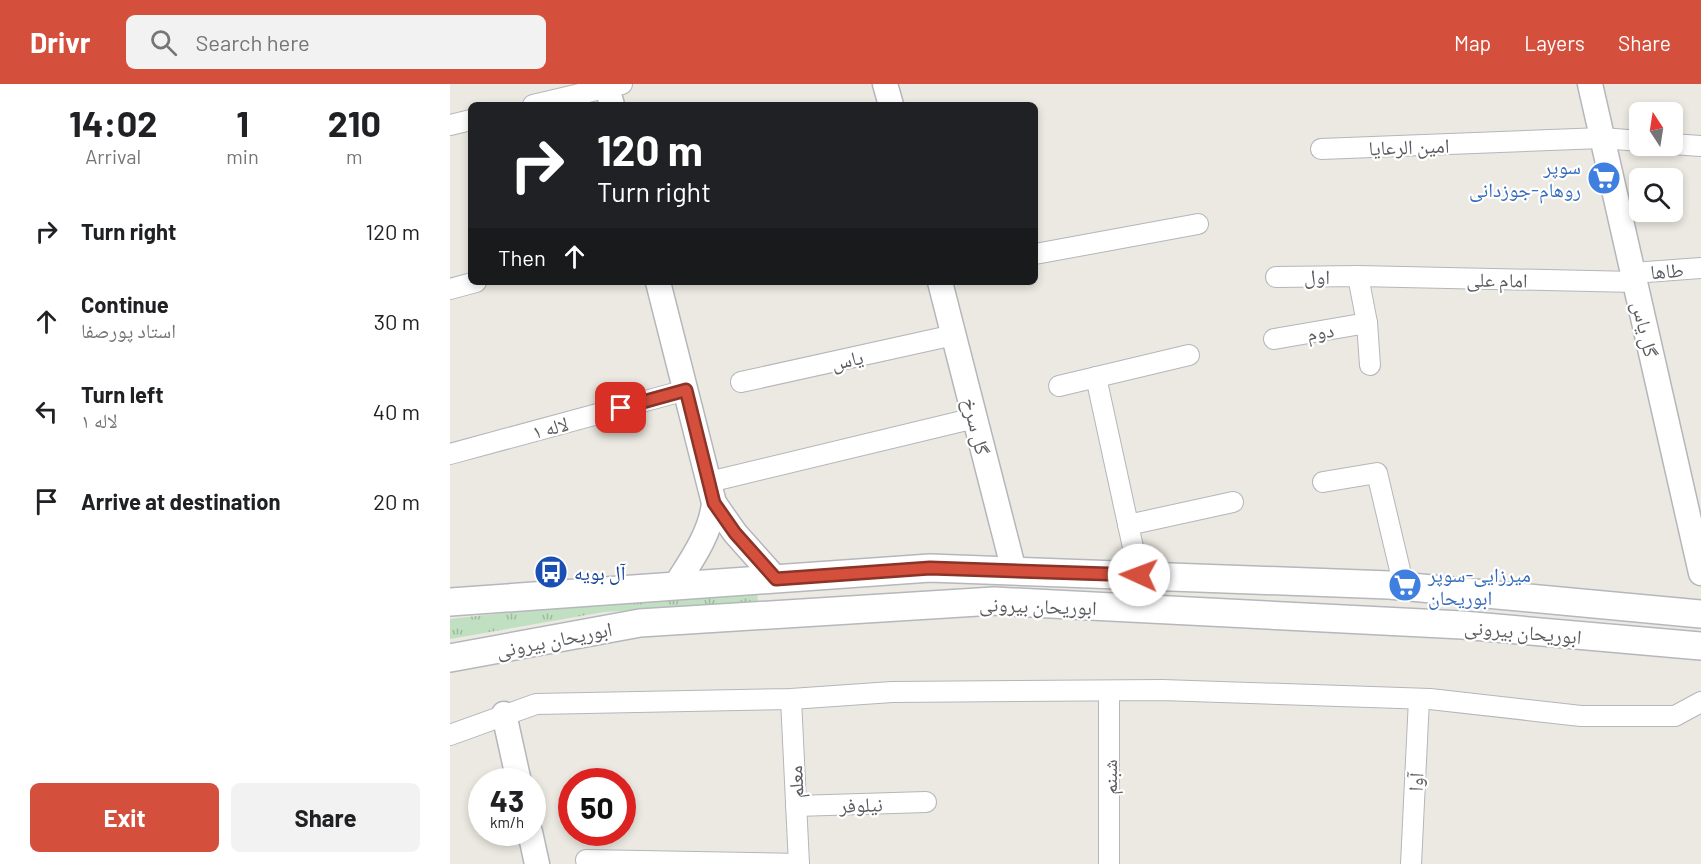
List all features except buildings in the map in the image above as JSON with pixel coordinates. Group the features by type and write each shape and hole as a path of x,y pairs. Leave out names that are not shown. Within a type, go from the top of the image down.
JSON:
{"main road":[{"name":"ابوریحان بیرونی","path":"450,602 930,568 1404,587 1701,614"},
{"name":"ابوریحان بیرونی","path":"450,658 640,622 994,601 1462,625 1701,646"}],"street":[{"path":"885,84 890,102"},
{"name":"گل یاس","path":"1590,84 1701,573"},
{"path":"549,102 612,90"},
{"path":"450,125 468,121"},
{"name":"امین الرعایا","path":"1321,149 1602,138 1629,140"},
{"path":"1683,145 1701,146"},
{"path":"1038,253 1198,224"},
{"name":"طاها","path":"1634,278 1701,268"},
{"path":"1358,276 1367,323 1370,365"},
{"name":"امام علی","path":"1358,276 1634,278"},
{"name":"اول","path":"1276,277 1358,276"},
{"path":"450,288 468,284"},
{"path":"659,285 712,493 713,518 675,586"},
{"name":"گل سرخ","path":"941,285 1014,571"},
{"name":"دوم","path":"1274,339 1367,323"},
{"name":"یاس","path":"741,382 954,335"},
{"path":"1059,386 1190,355"},
{"path":"1096,377 1139,575"},
{"name":"لاله ۱","path":"450,454 686,390"},
{"path":"712,493 975,418"},
{"path":"1323,482 1377,473 1404,587"},
{"path":"712,493 735,533 776,579"},
{"path":"1128,525 1233,502"},
{"path":"450,735 536,704 791,699 892,692 1162,690 1419,699 1581,716 1675,716 1701,702"},
{"name":"شبنم","path":"1109,691 1109,864"},
{"name":"معلم","path":"791,699 800,864"},
{"name":"آوا","path":"1411,864 1419,699"},
{"path":"504,714 516,768"},
{"name":"نیلوفر","path":"796,806 926,802"},
{"path":"533,846 537,864"},
{"path":"586,860 800,864"}],"green space":[{"path":"757,592 758,602 604,612 450,639 450,619 530,610"}],"place":[{"name":"سوپر روهام-جوزدانی","path":"1604,178"},
{"name":"آل بویه","path":"551,572"},
{"name":"میرزایی-سوپر ابوریحان","path":"1405,585"}],"route":[{"path":"621,408 686,390 714,503 735,533 776,579 930,568 1139,575"}]}
